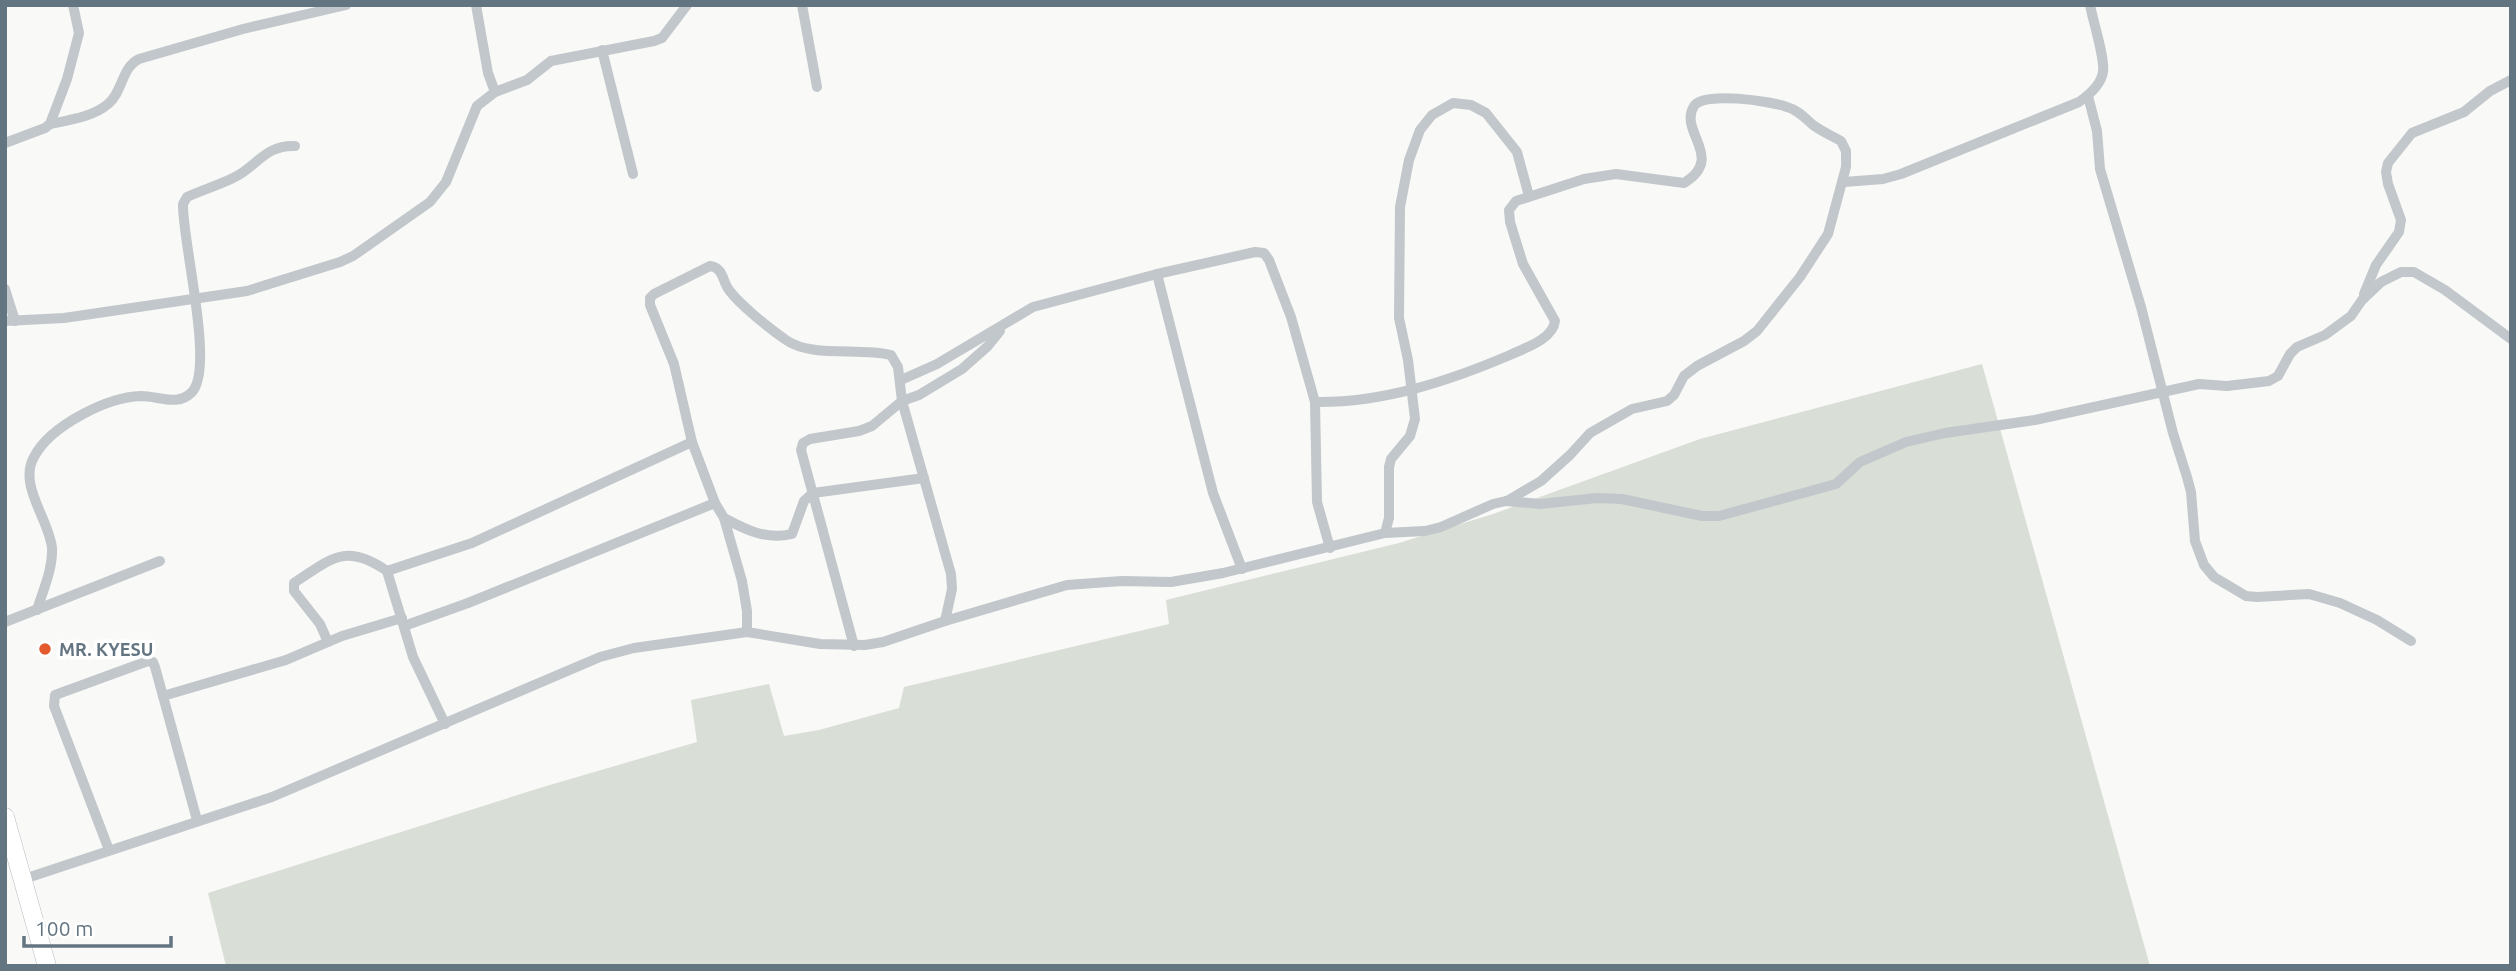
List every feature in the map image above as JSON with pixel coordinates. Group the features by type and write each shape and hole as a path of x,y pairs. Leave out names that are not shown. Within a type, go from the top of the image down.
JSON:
{"highway":[{"path":"5,817 11,859 24,878 47,966"}],"street":[{"path":"50,124 67,79 79,33 74,5"},
{"path":"5,143 50,124 86,116 109,104 128,68 139,60 243,29 346,5"},
{"path":"476,5 488,73 495,92"},
{"path":"5,289 10,321 64,318 247,291 353,256 430,202 446,182 478,106 495,92 527,80 551,61 662,38 687,5"},
{"path":"1844,182 1883,179 1901,174 2088,96 2103,73 2090,5"},
{"path":"804,6 817,88"},
{"path":"602,50 633,174"},
{"path":"1506,501 1540,504 1597,498 1622,499 1703,516 1718,516 1836,484 1860,462 1906,442 1945,433 2035,420 2199,384 2227,386 2269,381 2278,376 2297,347 2326,335 2351,316 2362,300 2376,265 2399,232 2401,220 2386,172 2388,163 2412,133 2464,112 2490,91 2511,80"},
{"path":"2088,96 2096,131 2100,169 2191,492 2194,541 2204,565 2214,577 2246,596 2309,594 2340,603 2411,641"},
{"path":"24,878 272,797 600,657 634,648 747,632 820,645 855,646 883,642 1067,584 1171,582 1242,569 1385,533 1425,531 1441,527 1506,501 1541,481 1570,456 1590,433 1632,409 1667,401 1674,395 1684,376 1757,331 1800,277 1828,234 1844,182 1846,150 1841,141 1787,107 1710,98 1700,100 1694,105 1691,120 1702,159 1692,178 1684,183 1616,174 1584,179 1529,196 1516,201 1510,210 1510,222 1523,264 1555,321 1554,329 1548,335 1522,350 1455,378 1356,400 1315,402"},
{"path":"1385,533 1389,518 1391,459 1410,436 1415,419 1408,360 1399,318 1400,207 1409,160 1420,130 1432,115 1453,103 1471,105 1486,113 1517,152 1529,196"},
{"path":"37,610 51,565 52,547 29,480 34,456 45,440 89,410 141,396 178,401 192,391 200,375 196,298 183,204 187,197 236,177 271,151 279,147 295,146"},
{"path":"901,380 937,364 1033,307 1157,274 1255,252 1264,253 1291,317 1315,402 1317,502 1330,548"},
{"path":"747,632 742,581 724,518 715,503 692,442 674,364 650,305 650,298 710,266 721,272 729,289 788,341 804,348 877,351 891,355 898,368 902,401 951,574 952,589 944,621"},
{"path":"2362,300 2390,276 2401,272 2414,272 2460,299 2511,339"},
{"path":"1157,274 1213,493 1242,569"},
{"path":"855,646 801,450 803,443 810,439 859,431 872,426 902,401 962,369 988,346 1007,323"},
{"path":"387,571 472,543 692,442"},
{"path":"724,518 757,535 792,534 804,501 813,493 925,478"},
{"path":"163,696 286,660 328,642 468,604 715,503"},
{"path":"328,642 320,624 295,591 294,583 335,557 345,555 353,555 387,571 413,657 445,724"},
{"path":"5,622 160,561"},
{"path":"109,850 53,698 148,661 155,667 197,821"}],"shaded area":[{"path":"1982,364 2150,966 226,966 208,893 543,787 697,742 691,700 769,684 784,736 819,730 899,708 904,687 1169,624 1166,600 1399,543 1493,514 1700,439"}],"place":[{"name":"MR. KYESU","path":"45,649"}]}
